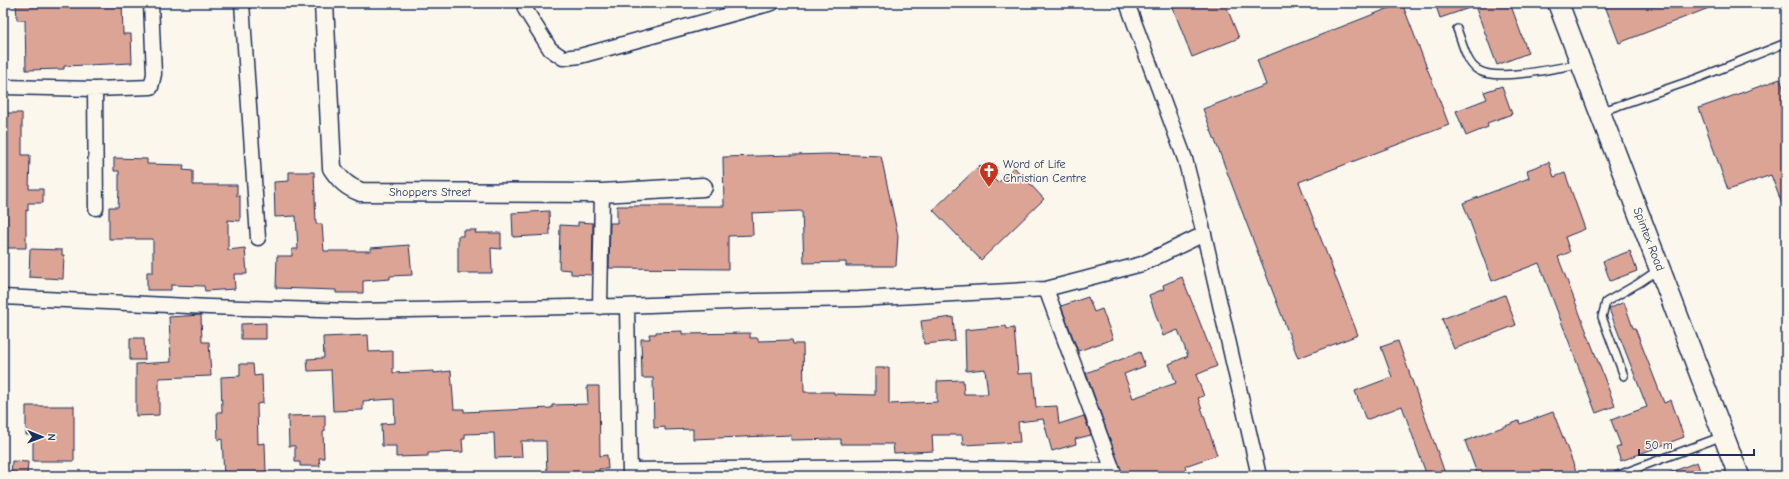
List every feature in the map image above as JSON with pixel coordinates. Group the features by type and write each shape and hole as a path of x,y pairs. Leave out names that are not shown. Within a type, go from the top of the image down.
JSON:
{"main road":[{"name":"Spintex Road","path":"1558,3 1739,476"}],"street":[{"path":"3,87 95,89 151,87 154,74 151,3"},
{"path":"242,3 258,238"},
{"name":"Shoppers Street","path":"324,3 332,168 341,181 361,192 602,193 703,187"},
{"path":"525,3 525,9 550,49 563,58 580,56 772,3"},
{"path":"1127,3 1185,159 1204,234 1259,476"},
{"path":"95,89 96,208"},
{"path":"600,307 602,193"},
{"path":"3,297 356,311 600,307 859,299 1046,289 1142,264 1204,234"},
{"path":"627,306 630,473 820,471 933,467 1114,473 1046,289"}],"lane":[{"path":"1457,29 1470,60 1478,70 1492,75 1511,75 1582,64"},
{"path":"1600,112 1698,78 1786,43"},
{"path":"1624,376 1602,317 1603,308 1606,302 1639,283 1660,268"},
{"path":"1616,476 1724,436"}],"building":[{"path":"16,3 122,3 123,34 131,34 132,63 64,66 64,69 26,70 25,20 17,20"},
{"path":"1171,3 1225,3 1239,38 1192,57"},
{"path":"1402,3 1449,125 1299,182 1358,335 1298,358 1203,109 1266,85 1257,60"},
{"path":"1435,3 1510,3 1528,53 1497,65 1475,6 1440,18"},
{"path":"1604,3 1719,3 1719,4 1619,43"},
{"path":"1780,79 1786,95 1785,212 1771,175 1728,190 1699,108"},
{"path":"1502,86 1512,114 1487,123 1488,127 1466,136 1456,111 1487,99 1484,92"},
{"path":"3,113 22,113 22,155 30,155 29,189 43,189 43,203 28,203 28,211 26,210 26,248 3,248"},
{"path":"829,154 881,156 898,236 896,266 846,266 846,262 804,263 802,211 752,213 753,235 728,236 728,269 609,268 610,223 617,223 617,206 724,206 723,157"},
{"path":"114,158 147,159 147,164 184,165 183,170 193,171 193,185 237,185 237,196 240,196 240,221 228,220 228,250 245,248 247,274 234,274 235,289 205,291 204,286 171,285 171,290 147,290 147,272 153,272 153,239 109,239 109,207 118,207 119,171 114,171"},
{"path":"1549,162 1554,177 1565,173 1585,229 1565,237 1570,252 1558,257 1615,406 1596,413 1539,263 1492,281 1463,203 1529,178 1527,170"},
{"path":"980,165 998,183 1014,167 1044,199 981,260 933,210"},
{"path":"289,172 314,172 316,224 322,224 324,251 371,251 371,248 409,245 412,275 390,276 390,279 363,281 363,293 336,293 336,290 276,288 277,256 292,256 292,249 298,249 296,216 275,217 274,182 289,181"},
{"path":"549,211 550,235 513,237 512,213"},
{"path":"578,222 593,223 592,275 571,274 571,270 559,269 560,225 578,226"},
{"path":"463,230 476,230 475,233 501,233 501,249 491,248 492,273 458,273 458,236 463,236"},
{"path":"30,249 62,250 62,255 64,255 63,279 29,277"},
{"path":"1630,251 1637,271 1610,281 1603,261"},
{"path":"1182,277 1217,366 1196,375 1204,396 1198,398 1217,455 1185,466 1188,476 1123,476 1086,373 1140,352 1145,366 1124,374 1133,398 1176,383 1169,364 1188,356 1178,330 1163,336 1149,295 1164,289 1163,285"},
{"path":"1505,295 1516,325 1454,349 1442,319"},
{"path":"1088,297 1094,312 1102,309 1113,339 1078,351 1061,306"},
{"path":"1624,302 1633,328 1635,328 1664,403 1671,400 1684,437 1621,461 1616,448 1621,446 1611,420 1647,407 1609,309"},
{"path":"201,315 202,342 209,342 211,376 159,378 159,415 136,416 136,364 171,362 169,317"},
{"path":"953,317 955,341 924,344 921,321"},
{"path":"266,323 266,339 241,339 241,324"},
{"path":"1006,326 1007,329 1014,328 1018,374 1033,373 1036,407 1057,406 1059,424 1084,416 1091,435 1075,439 1076,444 1052,451 1043,419 1018,422 1020,442 963,445 962,435 932,435 933,451 894,453 893,444 841,444 841,439 791,440 791,435 693,439 693,429 665,430 665,427 654,428 653,378 642,378 641,339 650,339 649,334 656,334 656,332 682,331 682,334 750,333 750,338 758,338 758,341 792,340 793,344 803,344 804,392 834,392 834,394 875,395 875,368 889,368 889,404 937,402 937,381 963,380 964,394 988,394 985,369 966,371 965,330"},
{"path":"368,335 369,352 393,351 393,373 434,371 434,373 451,371 454,409 464,409 464,412 552,408 552,405 588,404 587,386 599,386 600,456 607,455 608,469 599,469 599,476 547,476 546,441 521,441 522,457 495,458 494,433 465,434 465,439 462,439 463,452 428,453 428,456 396,457 396,446 382,446 381,424 395,423 394,399 363,401 363,410 333,411 331,370 308,371 307,359 324,358 323,337"},
{"path":"130,338 144,338 145,360 130,360"},
{"path":"1398,341 1446,476 1427,476 1402,406 1366,420 1355,391 1392,377 1381,347"},
{"path":"240,364 253,364 254,376 262,375 263,403 257,404 258,444 265,443 266,472 256,473 257,476 224,476 222,439 218,440 217,412 222,412 221,377 240,376"},
{"path":"26,406 74,406 74,461 33,461 33,435 26,435"},
{"path":"1553,412 1578,476 1478,476 1465,441 1519,421 1520,424"},
{"path":"325,415 325,431 323,432 324,458 319,458 320,466 300,466 300,462 295,462 295,446 289,446 288,416"},
{"path":"12,461 28,462 27,475 11,474"},
{"path":"1697,462 1702,476 1664,476 1664,475"}],"place":[{"name":"Word of Life Christian Centre","path":"989,188"}]}
